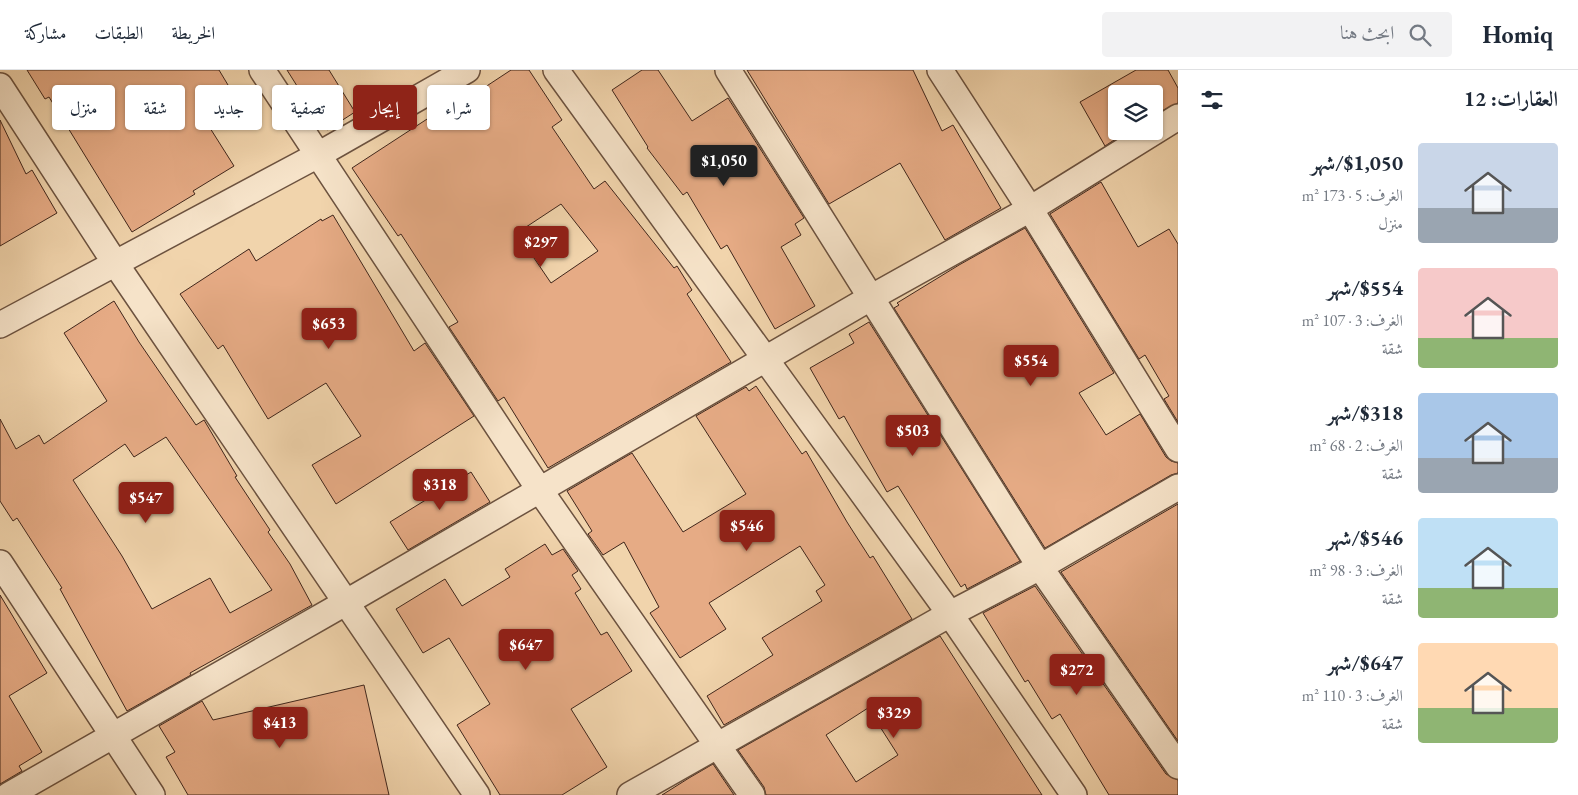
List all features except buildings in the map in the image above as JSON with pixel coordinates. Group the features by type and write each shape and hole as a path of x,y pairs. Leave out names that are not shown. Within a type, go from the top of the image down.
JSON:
{"street":[{"path":"262,70 539,489 752,795"},
{"path":"0,325 318,155 466,70"},
{"path":"556,70 950,614 1074,795"},
{"path":"728,70 872,296 1040,567 1178,766"},
{"path":"940,70 1030,208 1178,449"},
{"path":"0,86 115,263 476,795"},
{"path":"9,795 346,603 872,296 1030,208 1178,117"},
{"path":"630,795 950,614 1040,567 1178,487"},
{"path":"0,563 152,795"}]}
